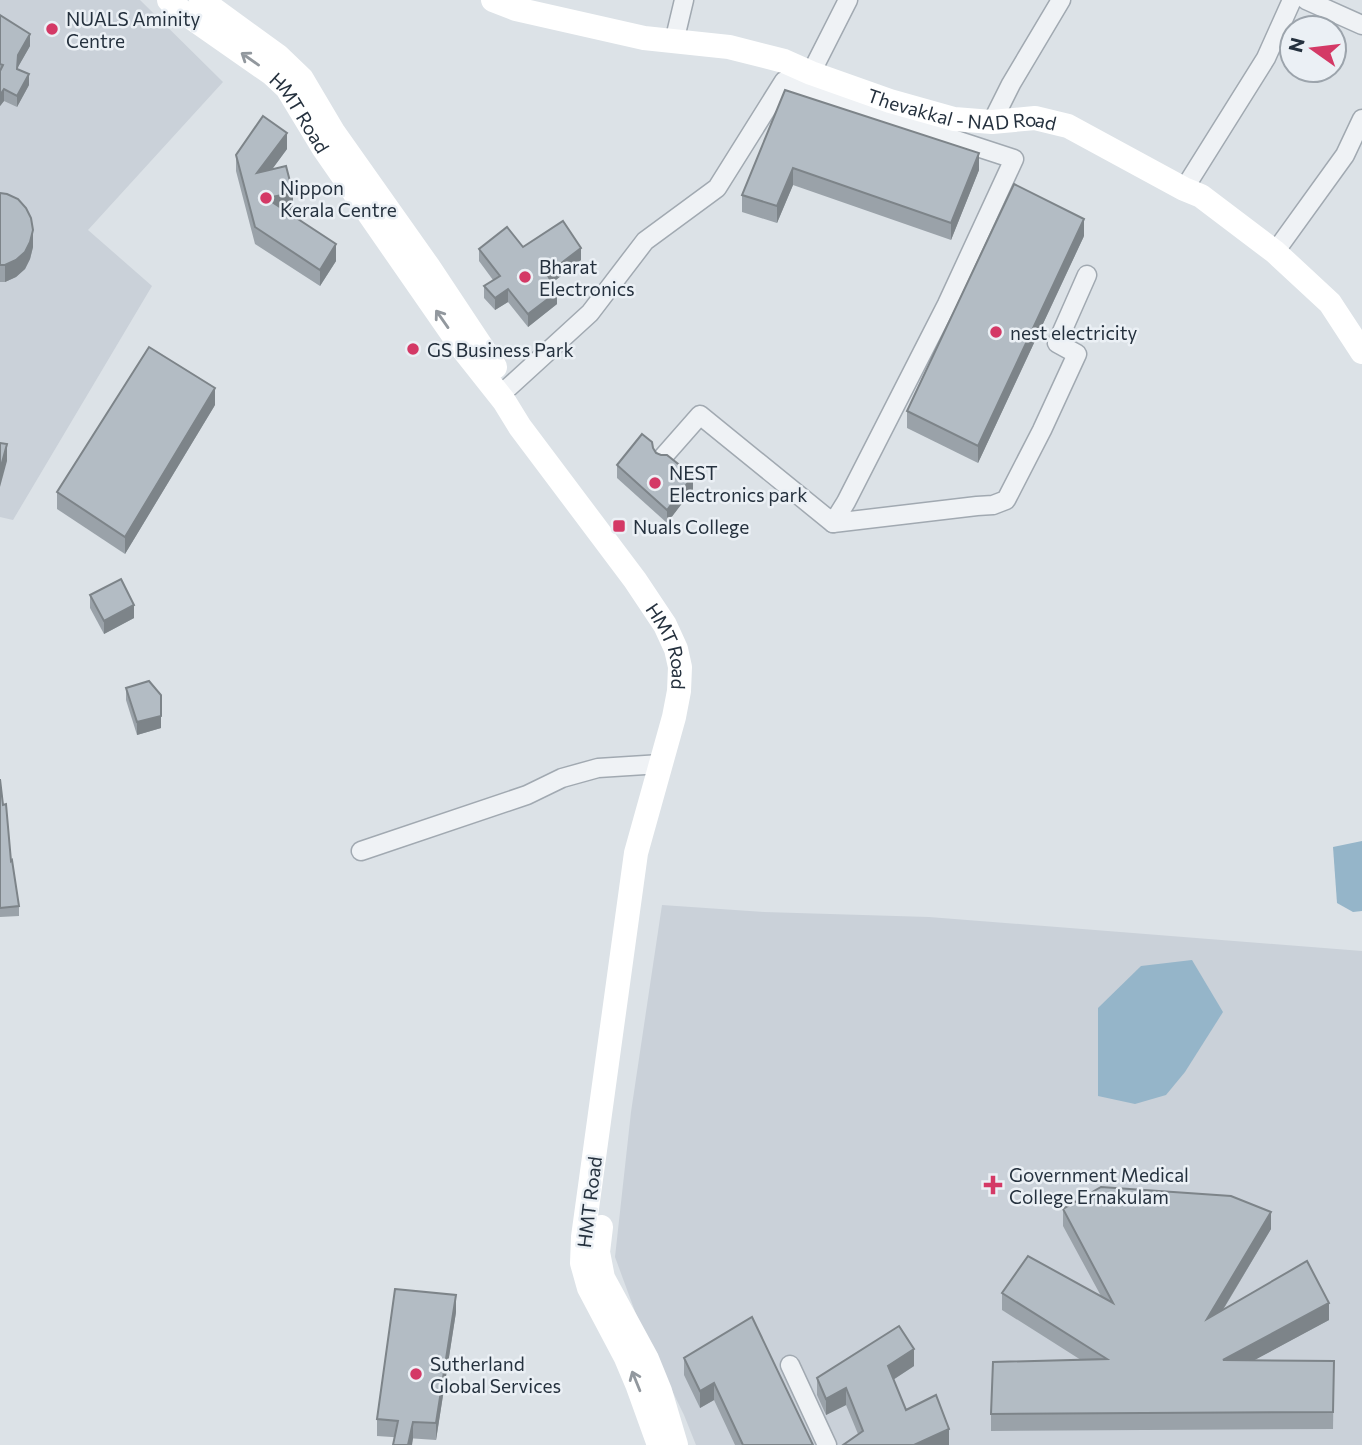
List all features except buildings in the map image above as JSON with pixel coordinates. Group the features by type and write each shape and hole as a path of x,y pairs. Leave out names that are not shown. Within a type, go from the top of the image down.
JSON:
{"main road":[{"name":"HMT Road","path":"169,0 272,74 287,88 324,149 462,348 635,580 683,647 696,670 694,698 652,855 598,1252 603,1278 647,1359 660,1391 676,1445"},
{"name":"HMT Road","path":"201,0 278,56 302,79 334,133 548,446 663,597 686,634 674,718 636,853 589,1188 582,1263 589,1288 626,1358 659,1445"},
{"name":"Thevakkal - NAD Road","path":"493,0 516,9 644,38 729,47 784,61 890,101 954,120 992,122 1035,118 1068,127 1201,196 1275,252 1330,303 1362,352"}],"street":[{"path":"674,42 684,0"},
{"path":"811,73 848,0"},
{"path":"992,122 1011,84 1061,0"},
{"path":"1184,188 1266,58 1292,0"},
{"path":"1306,0 1362,25"},
{"path":"509,387 590,313 645,241 717,188 784,81 1014,159 947,304 833,523"},
{"path":"1275,252 1345,155 1362,119"},
{"path":"663,457 699,415 833,523 993,505 1006,500 1077,354 1057,343 1087,275"},
{"path":"361,851 527,795 562,778 598,768 661,764"},
{"path":"790,1365 827,1445"}],"shaded area":[{"path":"0,0 140,0 223,82 88,230 152,286 13,520 0,517"},
{"name":"Government Medical College Ernakulam","path":"662,905 764,912 929,917 1362,951 1362,1445 696,1445 640,1325 615,1257 631,1112"}],"water":[{"path":"1362,841 1362,911 1353,912 1337,903 1333,847"},
{"path":"1192,960 1223,1012 1185,1072 1166,1095 1135,1104 1098,1096 1098,1008 1141,966"}],"place":[{"name":"NUALS Aminity Centre","path":"52,29"},
{"name":"Nippon Kerala Centre","path":"266,198"},
{"name":"Bharat Electronics","path":"525,277"},
{"name":"nest electricity","path":"996,332"},
{"name":"GS Business Park","path":"413,349"},
{"name":"NEST Electronics park","path":"655,483"},
{"name":"Nuals College","path":"619,526"},
{"name":"Government Medical College Ernakulam","path":"993,1185"},
{"name":"Sutherland Global Services","path":"416,1374"}]}
